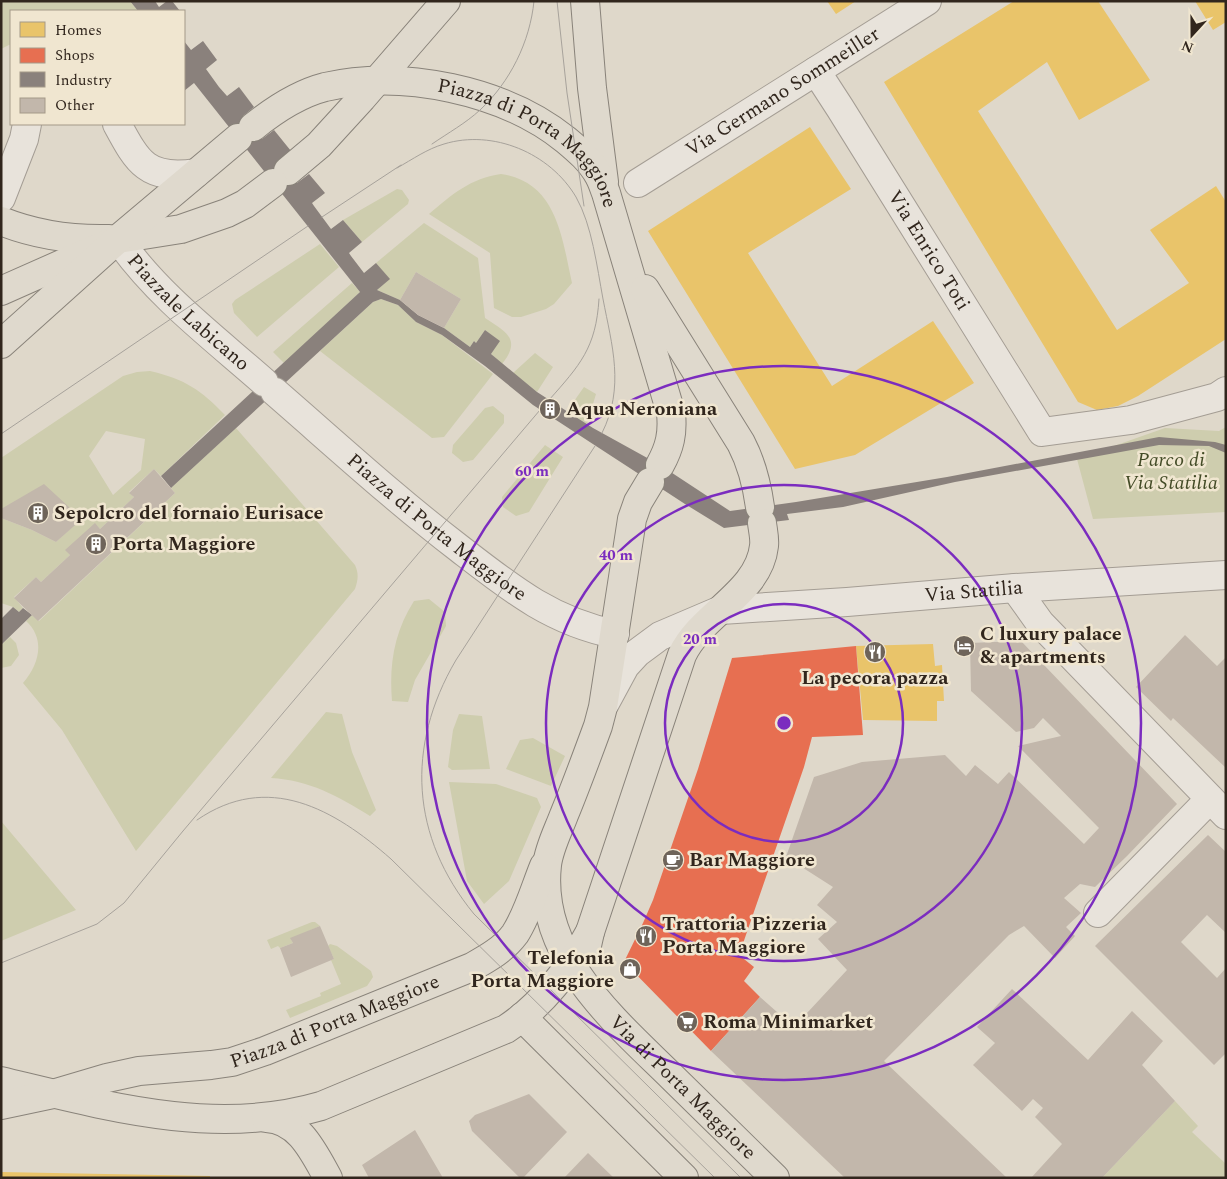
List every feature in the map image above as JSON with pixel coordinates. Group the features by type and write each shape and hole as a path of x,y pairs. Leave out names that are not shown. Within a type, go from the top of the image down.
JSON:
{"main road":[{"path":"377,80 446,1"},
{"path":"585,1 592,88 606,194"},
{"name":"Piazza di Porta Maggiore","path":"53,1094 107,1078 140,1071 232,1062 265,1051 472,967 490,957 514,935 550,851 598,726 615,634 632,519 638,502 669,446 673,429 672,413 628,263 599,176 589,162 557,133 534,119 490,100 452,88 413,82 377,80 324,88 299,96 267,116 245,133"},
{"name":"Piazzale Labicano","path":"1,290 118,239 181,228 210,220 245,204 319,145 377,80"},
{"name":"Piazzale Labicano","path":"1,344 118,239 245,133"},
{"path":"1,221 52,236 86,240 118,239"},
{"name":"Piazza di Porta Maggiore","path":"593,996 586,964 586,951 590,932 682,655 692,638 744,586 758,566 764,547 757,484 747,454 628,263"},
{"name":"Piazza di Porta Maggiore","path":"550,851 547,877 550,908 561,946 570,964 593,996"},
{"name":"Piazza di Porta Maggiore","path":"1,1081 53,1094 164,1116 219,1119 266,1118 321,1106 500,1032 522,1017 550,990 570,964 590,932"},
{"name":"Via di Porta Maggiore","path":"593,996 622,1028 775,1178"},
{"path":"522,1017 684,1178"},
{"path":"1,1104 53,1094"},
{"path":"266,1118 285,1122 297,1131 308,1144 328,1178"}],"street":[{"name":"Via Germano Sommeiller","path":"638,183 927,1"},
{"name":"Via Enrico Toti","path":"816,72 1042,432 1131,420 1217,397 1226,391"},
{"path":"1,198 24,139 27,125"},
{"path":"118,125 132,152 142,164 168,175 196,173"},
{"name":"Piazzale Labicano","path":"118,239 131,258 164,293 270,387"},
{"name":"Piazza di Porta Maggiore","path":"270,387 414,513 526,598 558,616 577,624 615,634"},
{"name":"Via Statilia","path":"603,707 625,666 637,654 668,632 721,610 1015,588 1226,575"},
{"path":"1015,588 1040,623 1218,807 1098,913"}],"green space":[{"path":"1,1 130,1 137,10 10,10 10,44 1,49"},
{"path":"501,174 520,179 534,188 545,200 554,215 560,231 572,283 554,304 546,309 521,317 512,317 494,308 490,253 429,214 462,188 490,176"},
{"path":"397,189 402,190 409,200 408,204 362,242 343,220"},
{"path":"424,223 478,258 485,318 505,332 511,342 511,348 502,364 491,354 499,341 485,330 476,343 474,341 470,347 444,328 461,299 416,272 400,300 377,290 389,279 376,263"},
{"path":"320,244 339,267 257,337 234,313 232,304 235,300"},
{"path":"352,283 360,292 284,363 273,352"},
{"path":"381,299 398,305 416,322 442,335 493,374 444,437 432,438 320,351 373,302"},
{"path":"535,353 553,367 537,392 513,373"},
{"path":"150,371 183,382 200,392 225,415 161,476 154,469 129,492 134,497 100,529 95,524 66,550 70,555 41,582 36,577 14,597 23,608 19,612 13,607 1,603 1,518 56,542 81,519 1,509 1,458 123,376","holes":["106,431 145,439 141,470 113,495 89,456"]},
{"path":"584,387 596,394 587,424 567,411"},
{"path":"493,406 504,415 504,423 473,460 463,462 452,453 453,445 485,408"},
{"name":"Parco di Via Statilia","path":"1226,427 1226,512 1093,519 1077,459 1165,428 1219,431"},
{"path":"236,428 355,565 358,574 357,583 355,589 136,851 62,730 23,683 33,668 38,652 36,636 26,621 32,615 39,621 175,493 171,488"},
{"path":"545,445 563,457 529,512 516,516 503,507 502,497"},
{"path":"429,599 445,612 446,626 415,680 408,702 392,701 392,662 397,637 414,601"},
{"path":"10,637 16,643 19,655 11,666 1,668 1,645"},
{"path":"326,712 342,714 352,752 376,810 370,816 323,790 285,779 271,778"},
{"path":"459,714 482,716 490,769 452,770 448,767 453,730"},
{"path":"533,738 565,756 551,786 506,769 520,740"},
{"path":"449,782 496,784 537,798 541,807 509,881 484,904 467,881"},
{"path":"1,821 76,910 1,941"},
{"path":"312,922 320,926 291,939 293,943 271,949 267,940"},
{"path":"330,944 337,946 371,971 373,977 367,986 290,1018 286,1010 321,996 320,993 341,984 331,960 334,959 328,946"},
{"path":"1175,1101 1198,1126 1192,1132 1226,1164 1226,1178 1102,1178"}],"building: Homes":[{"path":"827,1 856,1 836,14"},
{"path":"1014,1 1098,1 1150,80 1079,120 1047,62 978,111 1117,330 1189,283 1150,230 1216,186 1226,202 1226,339 1138,396 1118,406 1097,410 1078,402 884,82"},
{"path":"1195,1 1226,1 1226,22 1213,30"},
{"path":"810,127 851,189 748,253 832,386 933,321 974,383 855,455 795,469 648,231"},
{"path":"933,644 935,666 942,665 944,701 937,701 937,721 863,720 856,646"},
{"path":"1,1172 210,1176 210,1178 1,1178"}],"building: Shops":[{"path":"856,646 863,735 812,737 804,767 739,955 754,967 744,981 760,997 711,1051 624,962 653,900 698,769 732,658"}],"building: Industry":[{"path":"130,1 155,1 159,7 167,1 172,1 179,10 137,10"},
{"path":"203,41 217,60 206,69 219,87 227,96 239,87 254,107 243,116 262,139 274,130 291,151 292,176 297,183 309,174 325,193 312,203 331,229 343,220 362,242 349,253 364,273 376,263 390,279 377,290 400,300 418,315 444,328 470,347 474,341 476,343 485,330 500,341 491,354 537,392 593,428 660,465 730,511 947,477 1159,437 1215,442 1226,445 1226,453 1209,446 1159,445 955,482 843,507 787,514 789,520 724,528 533,405 485,366 442,335 416,322 398,305 381,299 373,302 171,488 161,476 360,292 194,83 185,90 185,42 191,50"},
{"path":"13,607 19,612 23,608 32,615 1,645 1,619"}],"building: Other":[{"path":"416,272 461,299 444,328 418,315 400,300"},
{"name":"Porta Maggiore","path":"154,469 175,493 38,621 14,598 36,577 41,582 70,555 65,550 95,523 100,529 134,497 129,493"},
{"name":"Sepolcro del fornaio Eurisace","path":"44,484 82,519 56,542 1,518 1,509"},
{"path":"1185,635 1217,666 1226,657 1226,768 1173,718 1171,721 1136,687"},
{"path":"1021,641 1177,804 1095,887 1080,884 1064,898 1081,913 1066,927 1075,936 1055,958 1024,926 1009,935 884,1061 1007,1178 845,1178 711,1051 760,997 794,1027 847,970 818,939 837,922 817,905 833,887 786,857 814,777 862,762 945,755 966,776 975,765 998,784 1009,772 1084,844 1099,828 1018,746 1061,736 1043,718 1034,728 1016,732 971,691 970,643"},
{"path":"1208,835 1226,852 1226,933 1207,915 1181,942 1217,978 1226,968 1226,1053 1214,1065 1095,946"},
{"path":"320,926 334,959 291,977 280,948 293,943 290,938"},
{"path":"1012,989 1088,1060 1132,1011 1163,1041 1142,1065 1175,1101 1102,1178 1031,1178 1062,1144 1035,1117 1043,1108 1033,1099 1022,1111 973,1065 995,1043 977,1027"},
{"path":"529,1094 567,1132 523,1178 520,1178 472,1131 469,1121 475,1115"},
{"path":"415,1130 443,1178 369,1178 362,1165"},
{"path":"588,1153 614,1178 564,1178"}],"tram line":[{"path":"432,144 475,115 501,87 523,46 532,16 534,1"},
{"path":"557,1 567,93 584,206"},
{"path":"397,168 426,151 444,144 463,140 482,140 519,148 536,157 565,181 582,208 590,233 613,350 615,383 613,399 602,433"},
{"path":"322,217 401,165"},
{"path":"1,434 308,226"},
{"path":"549,400 578,366 590,343 594,331 599,299"},
{"path":"1,963 97,924 124,903 540,410"},
{"path":"595,446 456,660 440,693 428,726 423,758 422,791 427,823 437,854 453,885 474,914 741,1178"},
{"path":"197,820 223,806 249,798 275,798 299,802 347,825 391,859 715,1178"}],"place":[{"name":"Aqua Neroniana","path":"550,409"},
{"name":"Sepolcro del fornaio Eurisace","path":"38,513"},
{"name":"Porta Maggiore","path":"96,544"},
{"name":"C luxury palace & apartments","path":"964,646"},
{"name":"La pecora pazza","path":"875,652"},
{"name":"Bar Maggiore","path":"673,860"},
{"name":"Trattoria Pizzeria Porta Maggiore","path":"646,936"},
{"name":"Telefonia Porta Maggiore","path":"630,969"},
{"name":"Roma Minimarket","path":"687,1022"}]}
